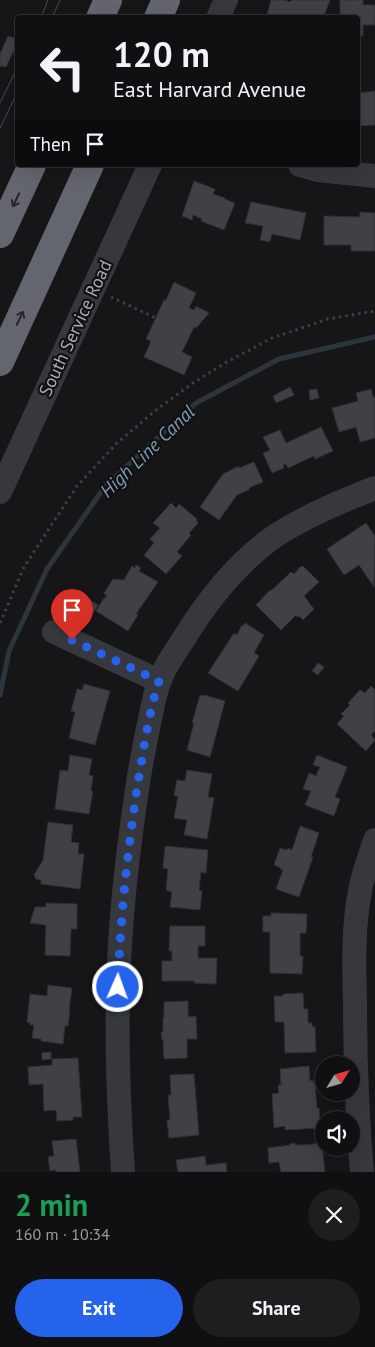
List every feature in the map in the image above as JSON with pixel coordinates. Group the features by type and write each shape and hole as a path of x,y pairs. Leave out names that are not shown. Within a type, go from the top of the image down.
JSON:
{"highway":[{"path":"101,15 108,0"},
{"path":"159,15 166,0"},
{"path":"0,234 31,167"},
{"path":"0,362 89,167"}],"street":[{"path":"219,15 226,0"},
{"name":"South Service Road","path":"0,492 149,167"},
{"path":"307,167 318,170 375,176"},
{"path":"123,1172 118,1060 120,945 123,897 133,816 152,702 159,681 166,666 198,615 241,565 262,547 292,526 343,500 375,488"},
{"path":"54,632 159,681"},
{"path":"362,1172 355,1061 355,939 360,891 375,840"}],"path":[{"path":"93,288 156,318"},
{"path":"0,623 24,567 77,486 116,444 156,410 225,363 272,338 328,320 375,311"}],"building":[{"path":"271,0 290,2 292,0 330,0 324,15 267,15"},
{"path":"340,0 363,0 363,5 375,5 375,25 363,25 363,36 360,36 360,15 340,15"},
{"path":"8,36 15,38 15,48 6,67 0,66 0,54"},
{"path":"375,91 375,125 360,126 360,93"},
{"path":"194,181 215,189 213,194 235,203 224,230 201,221 202,219 193,215 192,220 182,216"},
{"path":"251,202 306,213 300,240 272,234 270,242 260,240 263,226 245,223"},
{"path":"360,212 375,213 375,251 351,251 351,245 324,245 324,216 360,217"},
{"path":"174,282 196,293 189,308 194,310 196,306 209,313 196,328 194,327 182,352 192,357 184,375 144,357 151,341 146,339"},
{"path":"290,387 294,395 276,403 273,396"},
{"path":"317,389 319,398 310,400 309,390"},
{"path":"371,389 373,397 375,397 375,438 360,442 356,427 339,432 332,408 358,401 356,393"},
{"path":"321,427 333,451 315,459 314,456 288,468 286,464 283,465 284,468 272,473 263,453 270,450 263,437 280,430 286,443"},
{"path":"254,462 263,482 237,495 219,520 200,507 223,474 239,466 239,468"},
{"path":"171,503 176,508 179,504 197,519 198,523 177,552 182,556 166,574 144,555 154,543 150,539 160,528 153,523"},
{"path":"366,523 375,536 374,587 359,565 344,575 327,549"},
{"path":"136,565 141,568 139,571 158,582 136,614 138,615 128,631 96,611 104,598 107,597 104,593 113,579 124,580 132,566 135,568"},
{"path":"301,566 319,582 304,596 314,609 303,620 296,615 281,630 256,605 270,590 291,572 294,574"},
{"path":"79,593 98,605 86,625 67,613"},
{"path":"245,623 264,635 254,653 259,656 238,691 208,673 234,633 237,635"},
{"path":"318,663 324,667 318,675 312,671"},
{"path":"84,684 110,691 95,745 69,738 75,712 71,711 77,689 82,690"},
{"path":"371,686 375,690 375,731 371,735 375,740 366,751 337,724 344,716 341,714 350,705 348,703 360,690 365,693"},
{"path":"200,695 225,701 210,757 187,750"},
{"path":"70,755 92,759 89,775 93,776 91,791 93,791 89,814 55,809 60,770 68,771"},
{"path":"317,755 347,767 335,797 340,799 334,816 305,805 311,791 303,789 309,773 316,776 320,767 313,765"},
{"path":"187,770 212,774 208,797 214,798 207,839 184,835 187,820 174,818 178,796 174,796 177,780 185,781"},
{"path":"48,822 73,825 71,842 79,843 78,854 84,854 80,889 41,884 41,880 36,879 34,875 43,860"},
{"path":"300,826 319,833 299,897 276,889 283,870 274,865 280,848 292,850"},
{"path":"165,846 208,850 206,873 201,872 199,890 202,891 200,910 170,907 172,892 166,890 168,869 163,868"},
{"path":"46,903 77,904 77,929 71,929 70,956 45,955 46,925 30,923 35,907 46,907"},
{"path":"271,913 307,914 306,933 300,933 300,956 303,956 302,974 270,973 270,932 263,932 263,916 271,916"},
{"path":"170,926 205,926 205,946 198,946 198,958 217,958 216,984 194,983 194,981 162,981 162,961 172,961 172,951 169,951"},
{"path":"48,985 72,988 68,1026 65,1026 63,1044 32,1038 34,1025 30,1025 27,1022 30,994 47,996"},
{"path":"303,993 304,1009 308,1009 308,1023 312,1023 312,1027 315,1026 316,1052 285,1053 284,1022 275,1022 274,996"},
{"path":"188,1001 188,1017 196,1016 197,1039 187,1039 187,1058 164,1059 161,1032 163,1032 164,1002"},
{"path":"51,1052 51,1059 42,1060 42,1053"},
{"path":"78,1058 82,1117 73,1117 73,1120 57,1121 56,1110 44,1111 43,1084 29,1085 28,1067 52,1065 52,1059"},
{"path":"309,1066 310,1081 313,1080 313,1083 315,1083 315,1101 317,1108 319,1108 319,1111 315,1111 315,1128 285,1130 285,1126 274,1128 272,1094 279,1093 278,1085 281,1085 280,1069"},
{"path":"194,1074 199,1135 169,1138 167,1120 170,1120 168,1095 171,1095 170,1075"},
{"path":"76,1139 80,1172 50,1171 48,1157 54,1156 52,1141"},
{"path":"290,1144 315,1144 315,1156 323,1156 325,1172 281,1172 279,1162 269,1163 268,1148"},
{"path":"205,1156 206,1165 226,1163 227,1172 178,1172 176,1160"}],"waterway":[{"name":"High Line Canal","path":"0,695 9,651 47,569 106,485 196,403 279,359 375,337"}],"tram line":[{"path":"42,15 48,0"},
{"path":"53,15 60,0"},
{"path":"0,103 15,72"},
{"path":"0,128 15,97"}],"route":[{"path":"72,640 159,681 152,702 132,824 123,897 118,987"}]}
